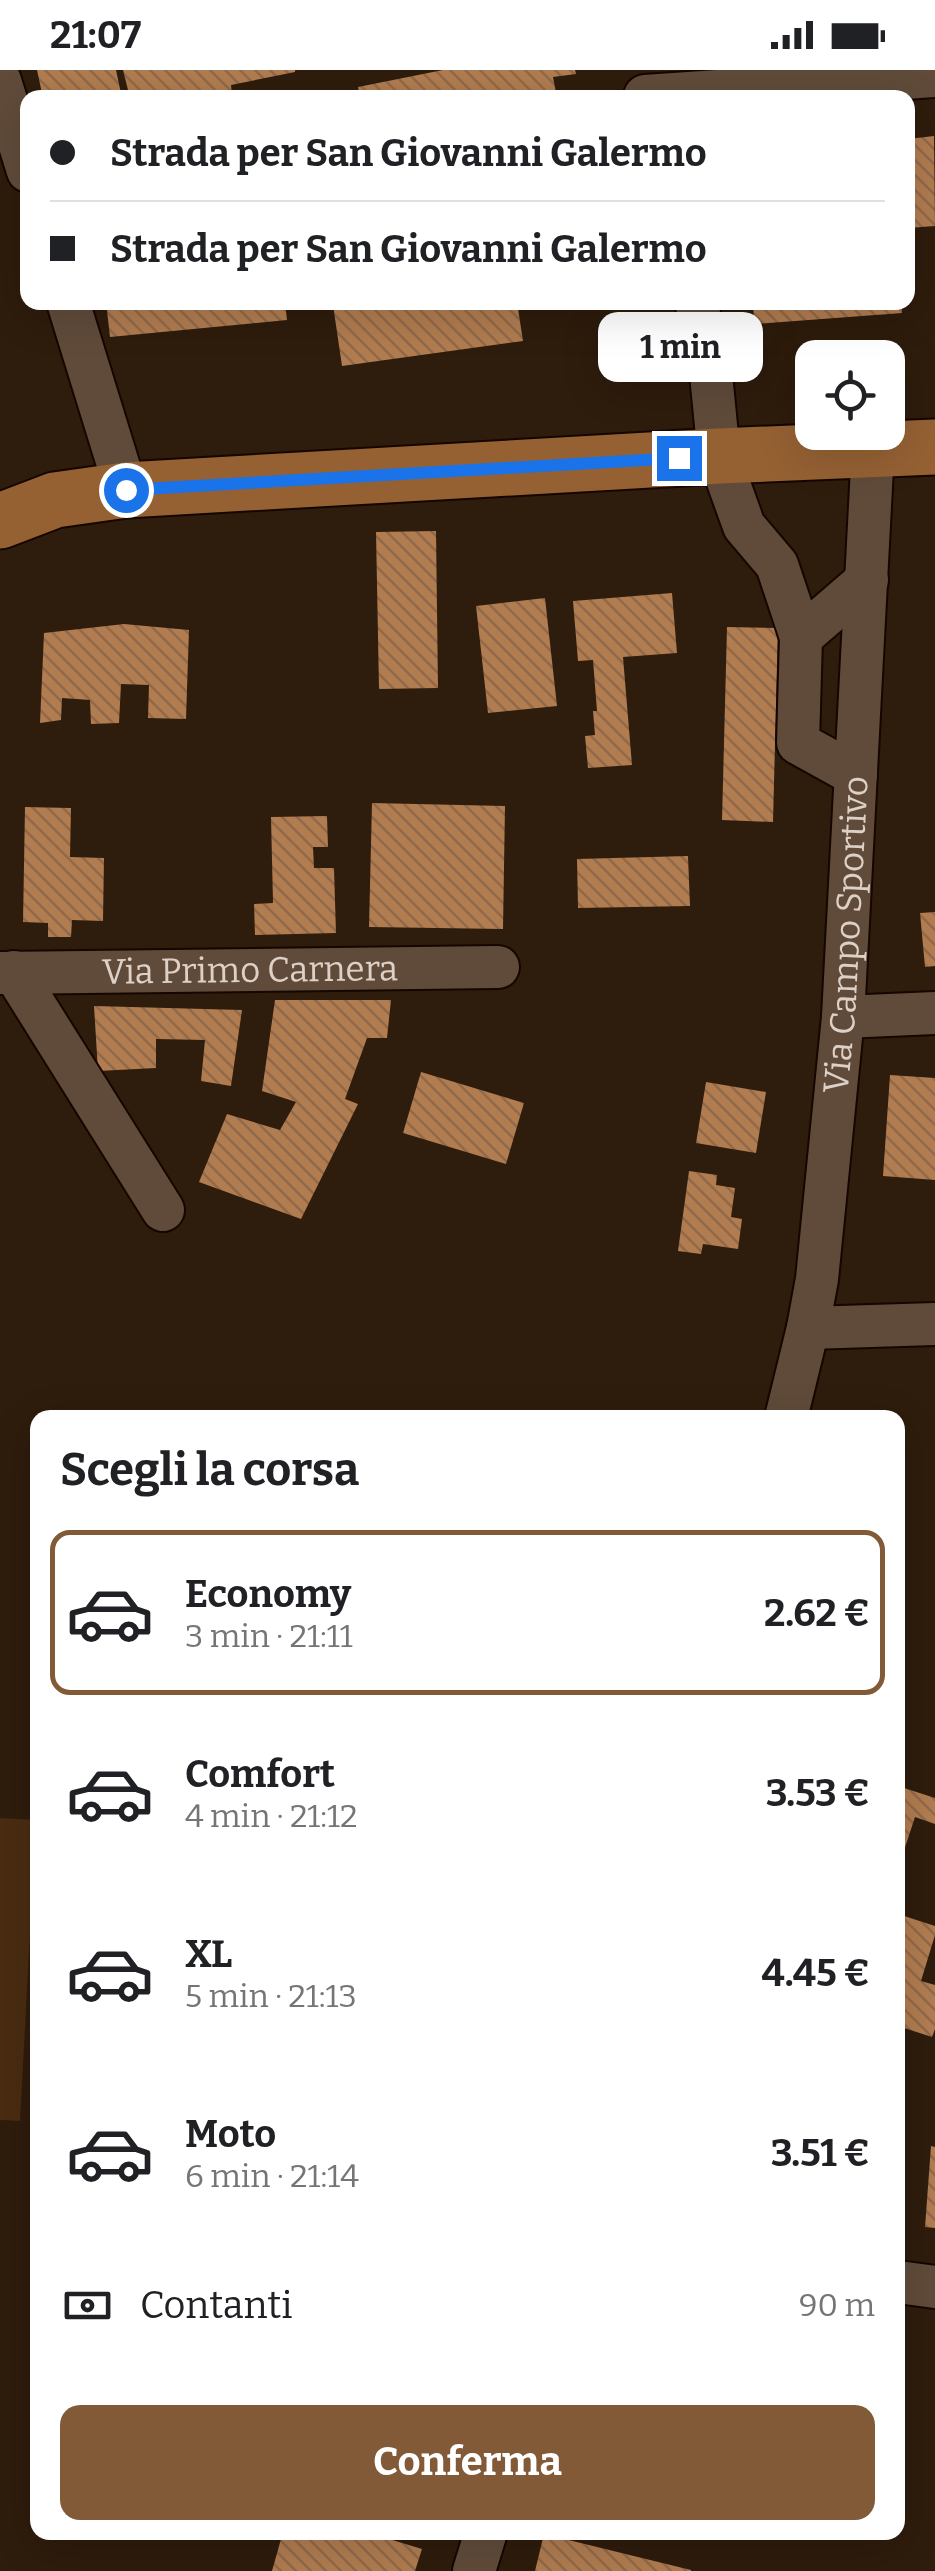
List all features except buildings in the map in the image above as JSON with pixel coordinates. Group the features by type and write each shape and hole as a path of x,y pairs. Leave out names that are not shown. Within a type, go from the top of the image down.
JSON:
{"main road":[{"path":"905,448 935,447"},
{"path":"0,521 55,500 126,490 874,450"}],"street":[{"path":"644,88 935,76"},
{"path":"0,81 20,145"},
{"path":"70,310 126,490"},
{"path":"698,310 709,354 719,456 744,526 777,565 802,637 798,742 856,775"},
{"name":"Via Campo Sportivo","path":"788,1410 817,1279 843,1017 874,450"},
{"path":"802,637 866,580"},
{"name":"Via Primo Carnera","path":"7,972 498,967"},
{"path":"7,972 162,1210"},
{"path":"843,1017 935,1013"},
{"path":"808,1328 935,1324"},
{"path":"905,2283 935,2287"},
{"path":"474,2571 484,2540"}],"shaded area":[{"path":"0,1818 30,1820 30,1933 20,2121 0,2120"}],"route":[{"path":"126,490 679,458"}]}
